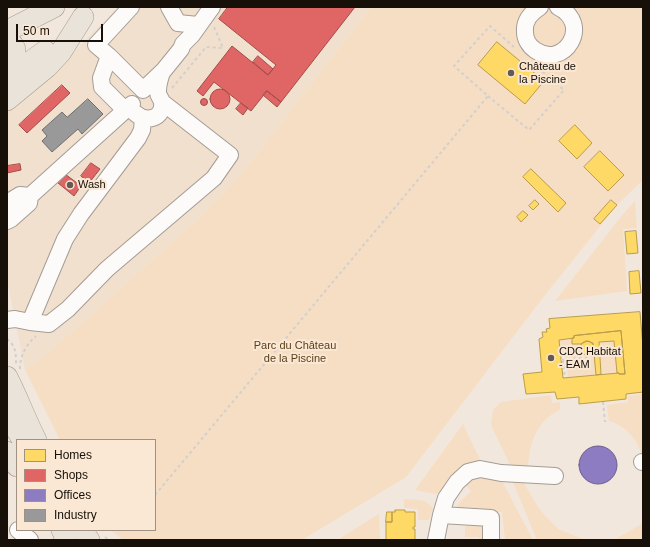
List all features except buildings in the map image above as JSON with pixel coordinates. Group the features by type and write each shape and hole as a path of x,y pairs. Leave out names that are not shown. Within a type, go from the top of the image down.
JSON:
{"main road":[{"path":"7,31 54,7"},
{"path":"7,79 51,46 88,12"},
{"path":"7,100 47,67 61,52 88,12"},
{"path":"7,40 13,45 15,52 12,59 7,64"},
{"path":"14,374 18,397 25,419 35,439"},
{"path":"7,415 22,439"},
{"path":"7,452 16,465"},
{"path":"7,467 16,479"},
{"path":"83,531 89,540"}],"street":[{"path":"7,320 15,318 30,322 50,324 68,309 107,269 214,178 230,155 158,94 96,45 131,7"},
{"path":"168,7 178,23 177,28 183,44"},
{"path":"109,56 101,78 102,87 143,118 153,118 162,107 158,94 162,72 181,49 183,44 206,24 212,7"},
{"path":"540,7 530,14 525,25 525,33 527,41 532,48 539,53 551,55 562,51 569,46 573,39 573,23 570,15 562,8"},
{"path":"178,23 206,24"},
{"path":"7,221 15,216 29,202 30,196 129,107 137,94 158,94"},
{"path":"30,322 65,239 81,214 138,138 142,130 143,118"},
{"path":"7,203 20,195 30,196"},
{"path":"436,540 446,498 453,487 468,472 480,468 502,473 555,476"},
{"path":"441,515 491,518 491,540"},
{"path":"7,520 16,529"},
{"path":"18,531 30,540"}],"path":[{"path":"158,94 206,47 223,48 206,24"},
{"path":"532,48 525,56 490,26 454,66 529,130 564,90 536,66"},
{"path":"156,494 488,96"},
{"path":"14,374 24,350 32,340 50,324"},
{"path":"565,378 562,360 595,356"},
{"path":"603,402 605,422"}],"shaded area":[{"path":"118,7 371,7 235,181 198,219 50,351 25,370 7,280 7,112 48,78"}],"green space":[{"name":"Parc du Château de la Piscine","path":"371,7 643,7 643,180 617,205 545,295 406,477 302,540 123,540 112,531 156,531 156,439 60,439 25,370 50,351 198,219 235,181"},
{"path":"635,201 637,228 623,229 627,291 555,301 624,213"},
{"path":"572,338 572,344 581,344 580,350 584,354 588,355 565,358 564,355 560,355 559,340"},
{"path":"614,341 617,373 601,374 599,342"},
{"path":"595,358 596,375 568,377 566,361"},
{"path":"643,394 643,459 635,440 631,435 622,427 609,421 607,405 628,402 628,396"},
{"path":"551,395 552,403 560,402 560,410 544,421 539,428 529,453 528,472 511,467 491,425 493,410 501,402"},
{"path":"463,424 482,464 442,492 435,494 415,490"},
{"path":"480,476 502,481 533,540 505,540 502,512 455,513 459,503 471,491 464,483"},
{"path":"512,480 523,482 540,510 558,529 586,540 537,540"},
{"path":"404,499 421,500 431,505 433,509 429,520 418,520 418,509 404,508"},
{"path":"379,514 380,540 337,540"},
{"path":"643,523 643,540 614,540"},
{"path":"465,526 481,526 483,528 483,540 479,540 479,537 465,537"}],"place":[{"name":"Château de la Piscine","path":"511,73"},
{"name":"Wash","path":"70,185"},
{"name":"CDC Habitat - EAM","path":"551,358"}]}
